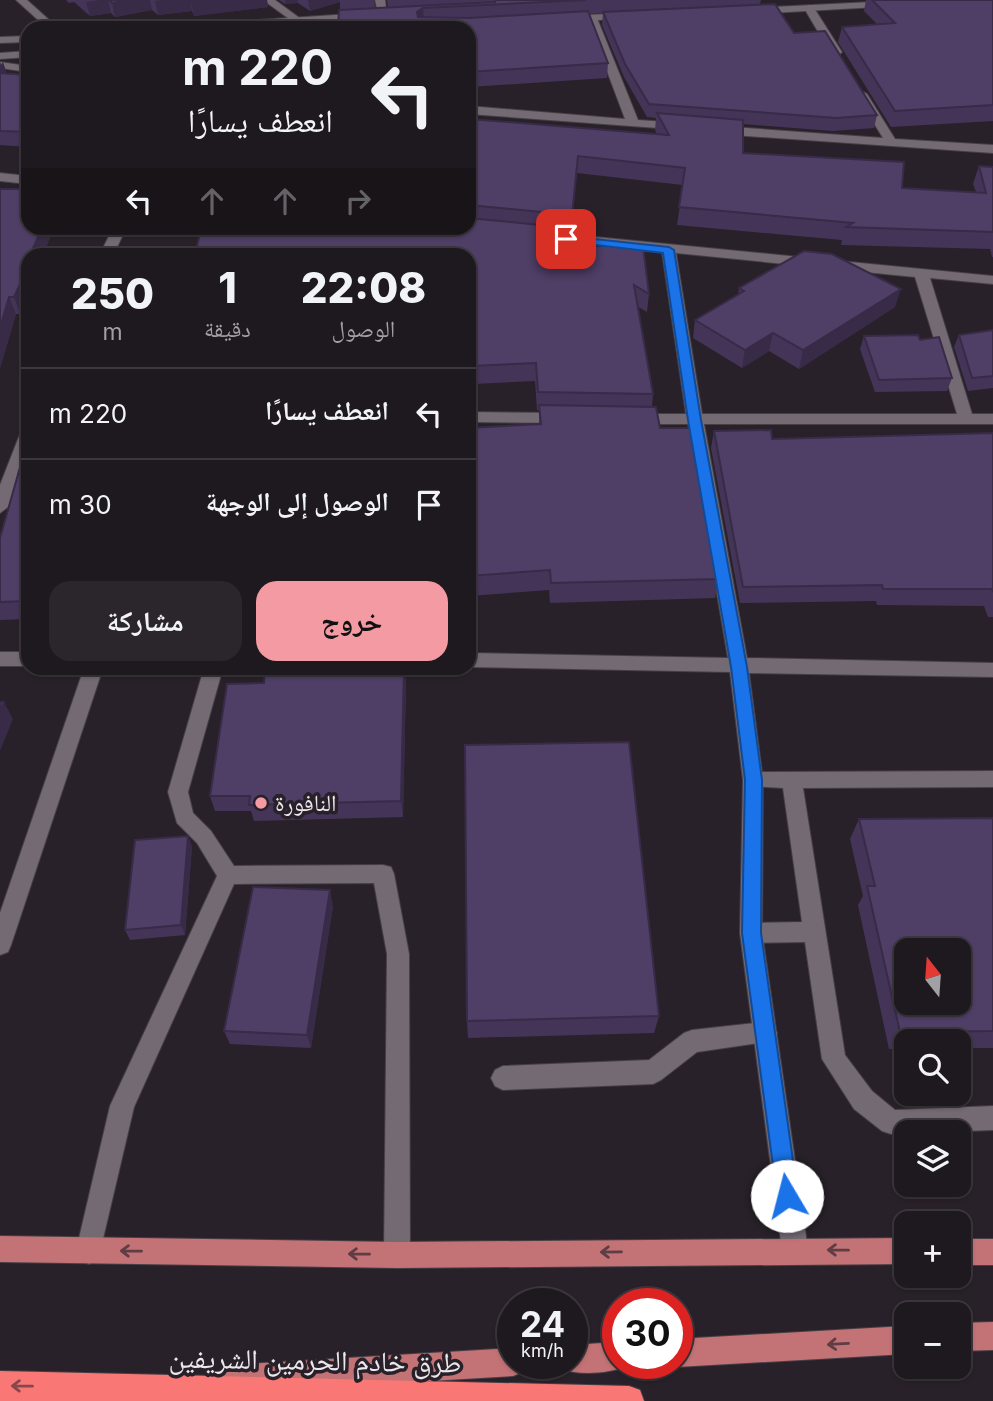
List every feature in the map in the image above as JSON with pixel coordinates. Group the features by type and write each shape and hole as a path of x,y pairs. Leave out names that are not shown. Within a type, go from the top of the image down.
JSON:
{"highway":[{"name":"طرق خادم الحرمين الشريفين","path":"0,1386 629,1401"}],"main road":[{"path":"0,1249 397,1255 894,1251"},
{"path":"971,1252 993,1252"},
{"path":"971,1337 993,1336"},
{"path":"693,1352 894,1341"},
{"path":"75,1387 497,1363"}],"street":[{"path":"21,0 45,21"},
{"path":"268,0 296,19"},
{"path":"380,0 383,15"},
{"path":"741,11 907,3"},
{"path":"561,8 630,5"},
{"path":"809,8 844,64"},
{"path":"271,21 397,15"},
{"path":"554,20 647,15"},
{"path":"593,18 633,123"},
{"path":"0,40 21,38"},
{"path":"0,56 21,54"},
{"path":"0,65 21,68"},
{"path":"858,87 892,143"},
{"path":"476,111 993,149"},
{"path":"0,177 21,179"},
{"path":"532,235 993,280"},
{"path":"669,250 695,420 739,667 753,780 751,933 794,1250"},
{"path":"921,272 966,419"},
{"path":"476,416 575,418"},
{"path":"615,419 993,419"},
{"path":"0,506 21,452"},
{"path":"0,659 21,659"},
{"path":"476,660 993,670"},
{"path":"0,945 92,675"},
{"path":"212,675 178,792 184,817 204,837 228,875"},
{"path":"753,780 993,779"},
{"path":"792,780 834,1059 863,1100 891,1122 993,1118"},
{"path":"228,875 383,874 398,954 397,1255"},
{"path":"89,1251 122,1106 228,875"},
{"path":"751,933 816,932"},
{"path":"503,1078 653,1072 692,1041 765,1033"}],"building":[{"path":"586,0 423,8 417,12 418,17 469,18 588,11 608,63 476,72 476,21 338,21 339,10"},
{"path":"872,0 993,0 993,105 895,111 842,27 895,23"},
{"path":"775,4 794,33 825,31 877,115 836,118 649,104 625,64 603,12"},
{"path":"0,73 21,74 21,132 0,131"},
{"path":"657,113 743,120 743,153 904,162 902,188 986,193 979,166 993,167 993,232 846,227 853,223 679,207 685,168 578,156 572,215 476,206 476,120 669,135"},
{"path":"0,189 21,189 21,235 39,235 33,248 21,248 21,282 14,297 9,297 0,328"},
{"path":"476,219 570,228 568,246 643,246 649,294 634,285 653,394 538,392 536,363 476,366 476,248 197,248 200,235 476,235"},
{"path":"804,251 832,254 901,289 803,350 773,333 745,350 695,320 744,291 739,288"},
{"path":"993,330 993,376 972,378 959,335"},
{"path":"918,335 920,340 939,337 952,378 879,380 864,336"},
{"path":"539,405 656,407 660,428 693,428 719,579 551,583 550,570 476,575 476,428 541,424"},
{"path":"771,430 772,439 993,433 993,592 992,589 883,589 882,585 743,587 714,431"},
{"path":"21,464 21,601 0,602 0,538"},
{"path":"265,675 404,675 401,801 249,805 250,796 210,796 227,684 264,683"},
{"path":"629,742 659,1016 467,1021 465,745"},
{"path":"993,818 993,1031 899,1029 896,1015 971,1015 971,938 894,938 894,1005 867,886 875,886 859,819"},
{"path":"188,836 181,925 125,930 135,840"},
{"path":"253,887 330,890 307,1035 224,1031"}],"place":[{"name":"النافورة","path":"261,803"}],"route":[{"path":"566,239 669,250 695,420 739,667 753,780 751,933 787,1196"}]}
